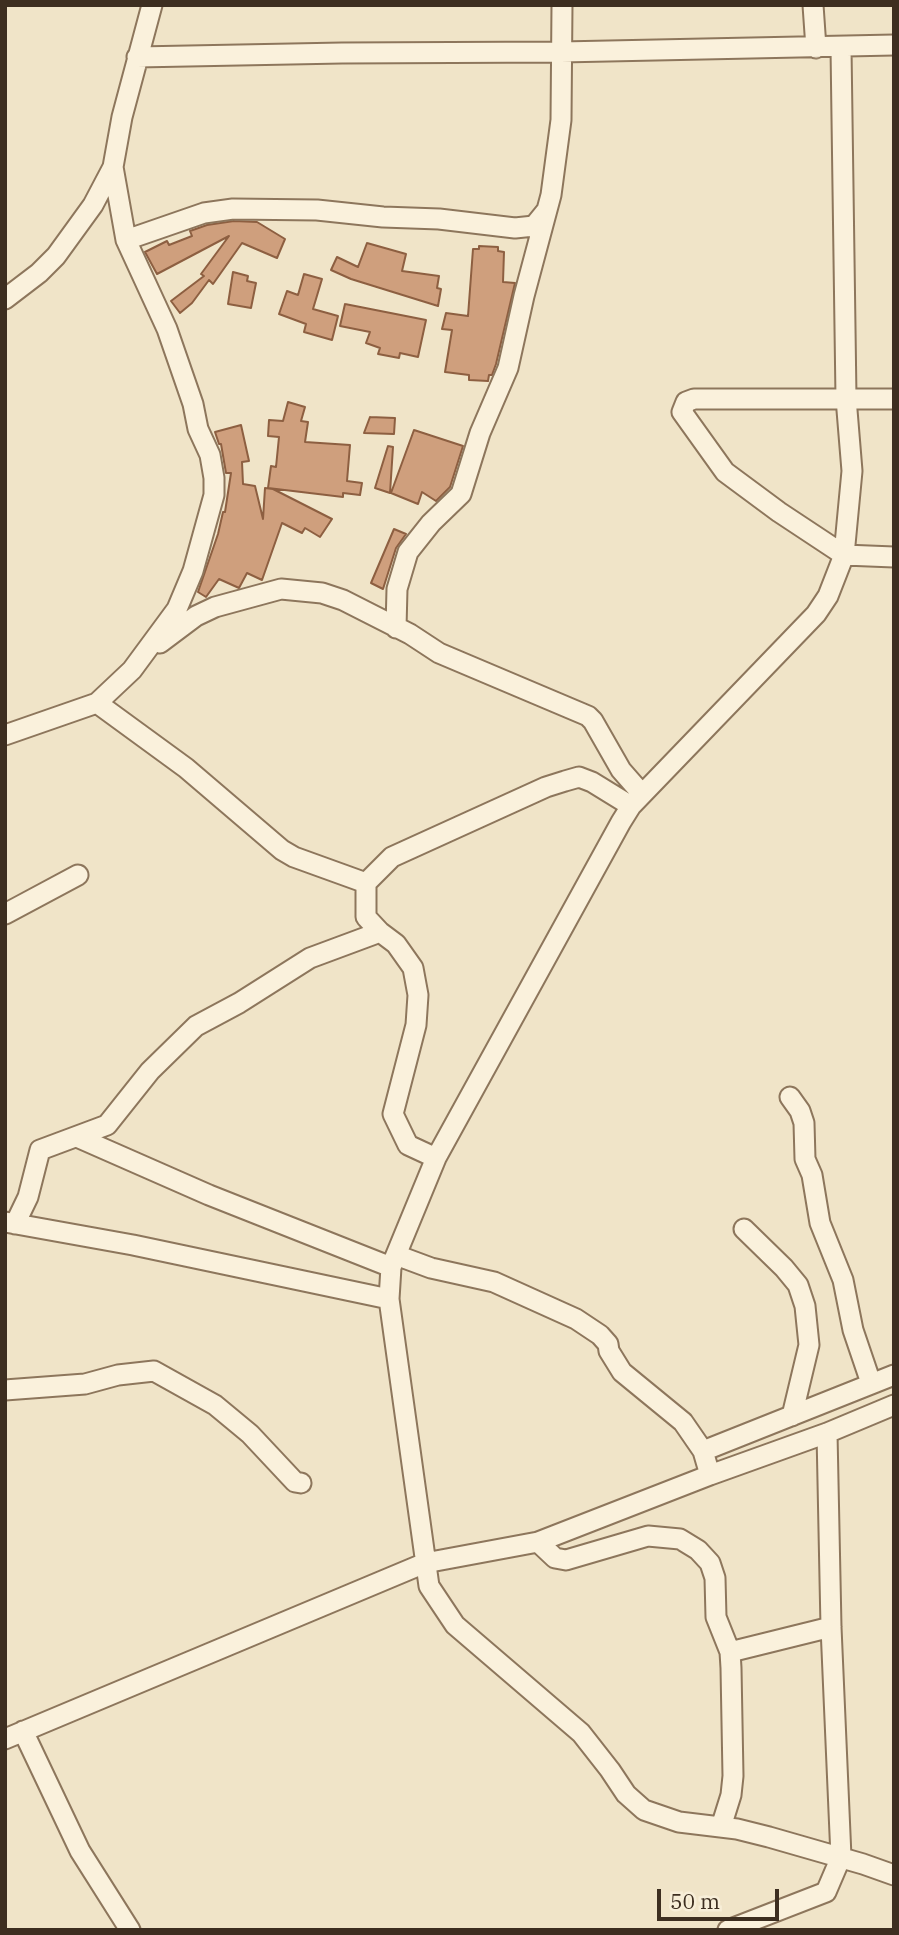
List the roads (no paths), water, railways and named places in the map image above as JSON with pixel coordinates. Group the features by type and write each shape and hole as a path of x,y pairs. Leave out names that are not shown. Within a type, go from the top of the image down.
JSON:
{"street":[{"path":"5,299 56,256 93,205 113,167 137,57 152,5"},
{"path":"396,628 397,589 408,552 430,523 461,494 480,433 508,368 548,209 561,120 562,5"},
{"path":"813,5 816,48"},
{"path":"137,57 342,52 841,48 894,45"},
{"path":"841,48 846,398 852,471 844,555 828,596 816,614 637,800 545,958 436,1158 393,1261 390,1299 429,1586 455,1625 581,1733 626,1794 644,1810 679,1822 769,1837 894,1875"},
{"path":"5,735 97,703 132,670 177,609 193,571 214,495 210,455 198,429 193,404 167,329 126,240 113,167"},
{"path":"126,240 204,213 233,209 317,210 515,228 534,226 548,209"},
{"path":"894,399 694,399 686,402 682,408 684,417 725,472 779,512 844,555 894,557"},
{"path":"145,651 196,616 215,607 281,589 322,593 396,628 439,653 588,716 637,800"},
{"path":"97,703 186,768 282,850 366,883"},
{"path":"436,1158 408,1145 393,1114 416,1025 418,995 413,968 396,944 380,932 366,916 366,883 392,857 513,801 565,781 579,777 637,800"},
{"path":"5,914 78,875"},
{"path":"380,932 310,958 239,1003 196,1026 150,1071 107,1125 40,1150 28,1197 10,1223 133,1245 390,1299"},
{"path":"790,1097 804,1123 805,1159 811,1175 820,1223 843,1280 853,1329 870,1383"},
{"path":"77,1137 209,1195 393,1261 494,1282 584,1324 608,1344 609,1352 622,1372 683,1422 703,1451 710,1475"},
{"path":"744,1229 784,1268 797,1285 805,1306 809,1345 792,1416"},
{"path":"5,1390 85,1384 118,1375 154,1371 215,1405 250,1434 295,1482 300,1483"},
{"path":"703,1451 894,1375"},
{"path":"130,1930 80,1851 14,1735 425,1563 538,1542 894,1406"},
{"path":"729,1930 826,1892 841,1857 831,1627 827,1433"},
{"path":"538,1542 555,1558 565,1560 648,1536 680,1539 698,1550 710,1563 715,1578 716,1618 730,1652 733,1776 731,1796 721,1827"},
{"path":"730,1652 831,1627"}]}
